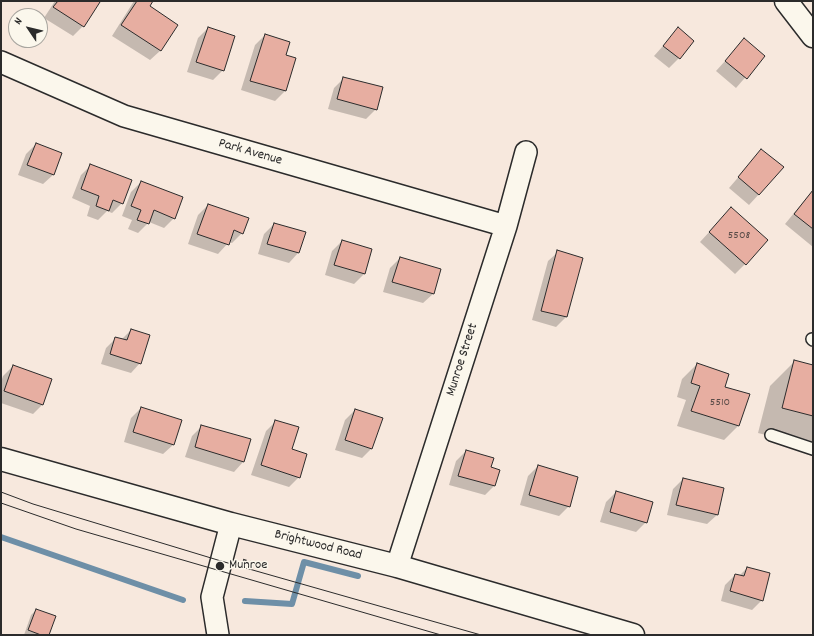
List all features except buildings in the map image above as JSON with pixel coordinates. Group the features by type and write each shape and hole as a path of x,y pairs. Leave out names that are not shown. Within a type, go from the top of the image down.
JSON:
{"street":[{"path":"786,1 813,36"},
{"name":"Park Avenue","path":"1,62 124,116 506,226"},
{"name":"Munroe Street","path":"397,566 506,226 526,152"},
{"name":"Brightwood Road","path":"1,459 231,524 397,566 633,635"},
{"path":"218,635 212,597 231,524"}],"lane":[{"path":"771,435 813,449"}],"waterway":[{"path":"1,537 183,600"},
{"path":"245,601 292,604 304,562 358,576"}],"tram line":[{"path":"1,492 33,504 221,561 481,635"},
{"path":"1,503 76,529 441,635"}],"place":[{"name":"Munroe","path":"220,566"}]}
